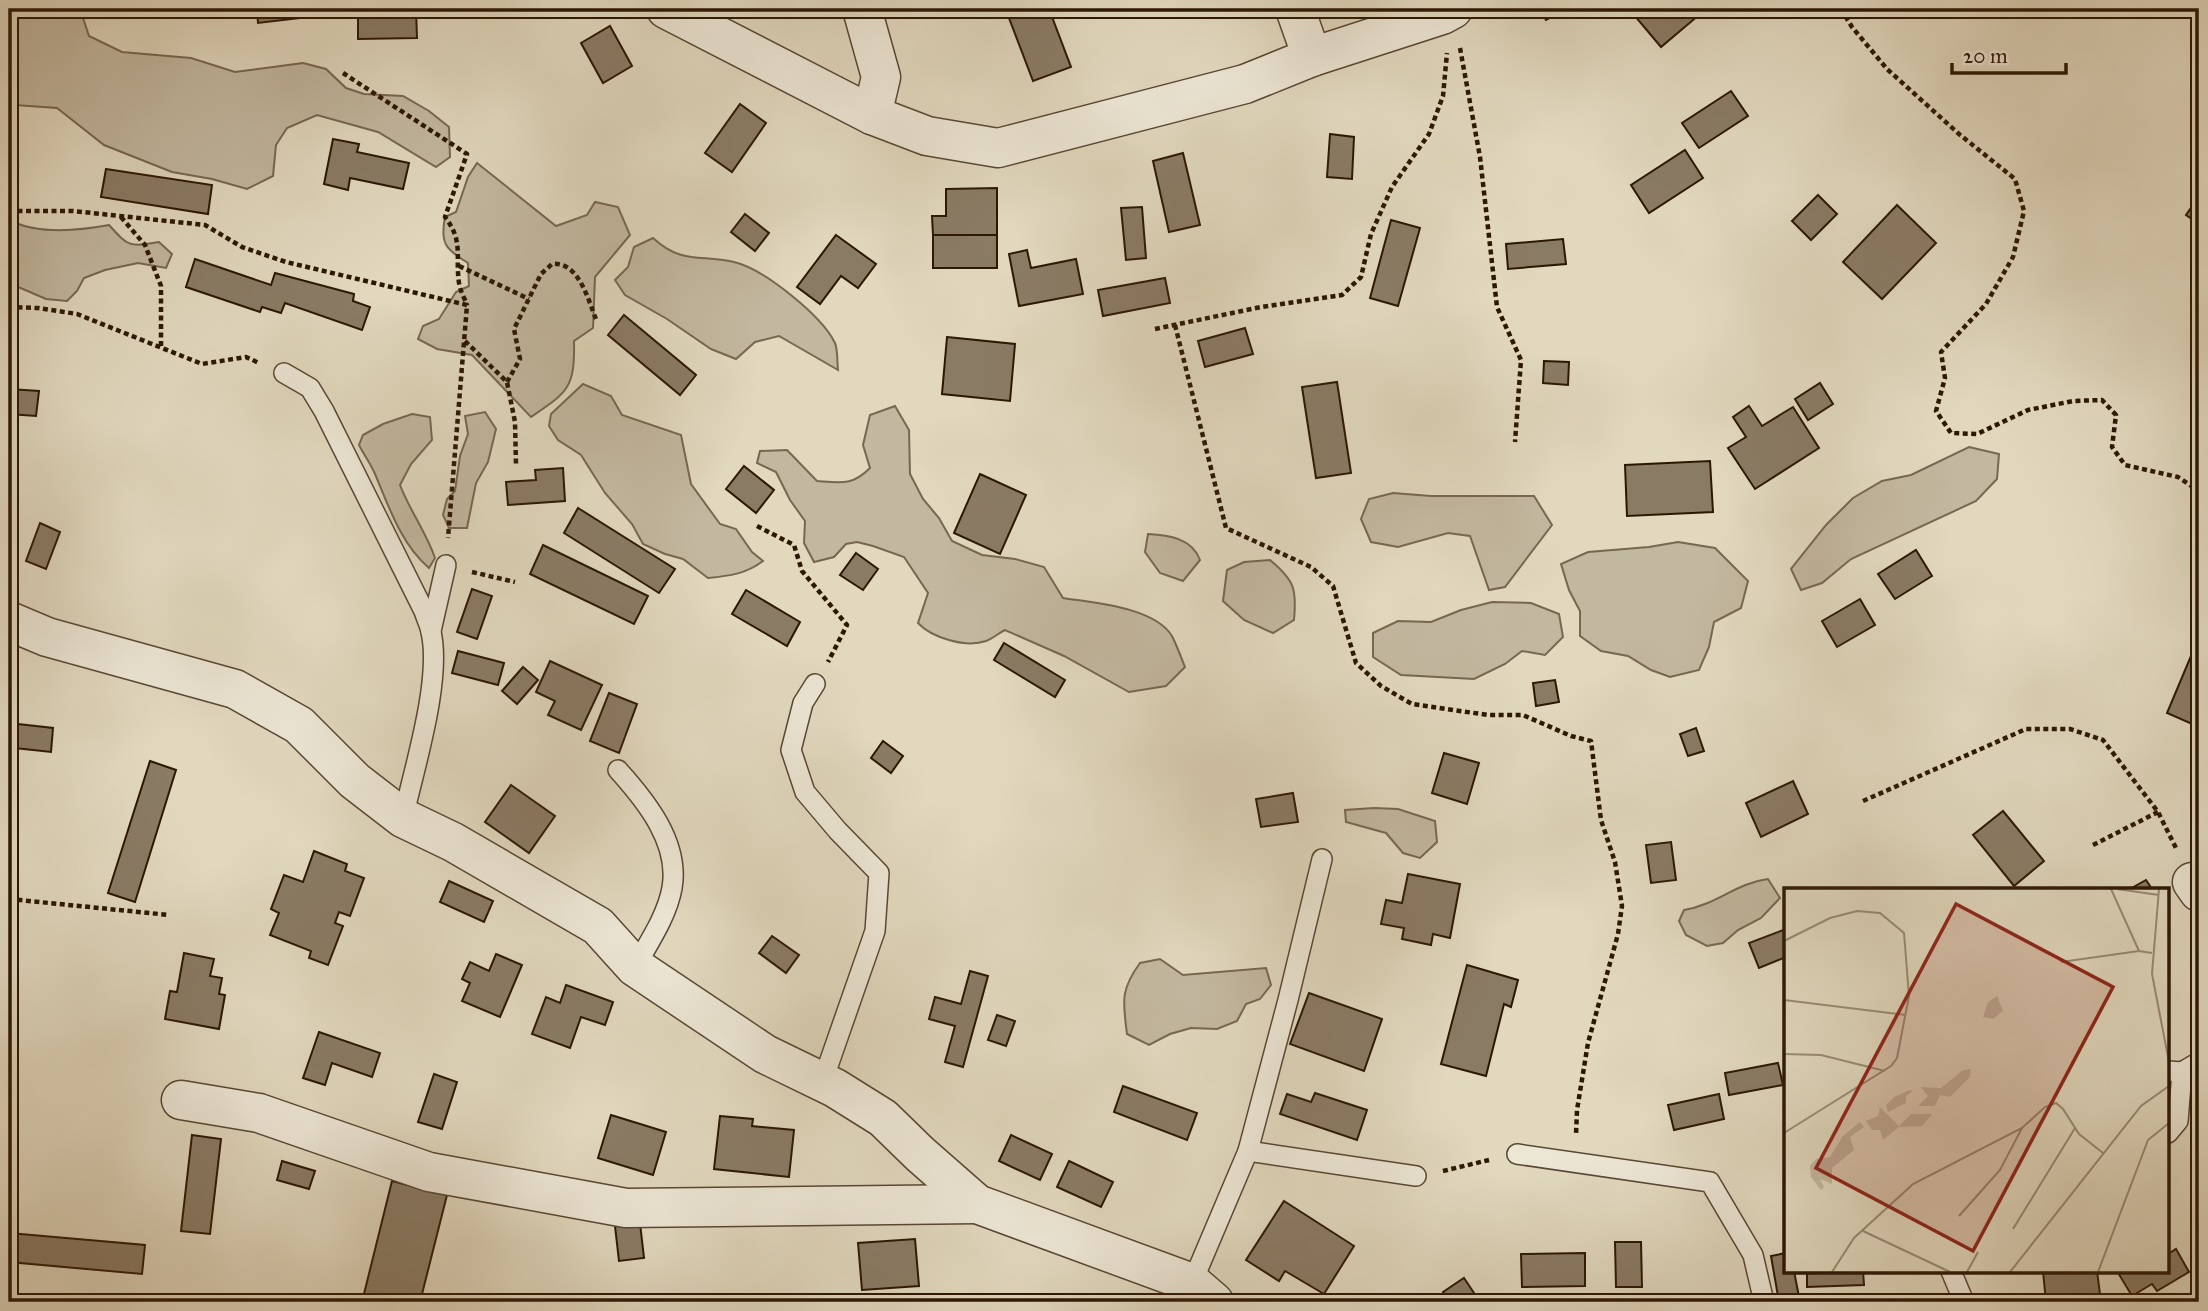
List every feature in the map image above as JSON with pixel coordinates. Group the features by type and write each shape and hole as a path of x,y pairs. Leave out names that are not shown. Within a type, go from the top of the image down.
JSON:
{"street":[{"path":"666,9 873,115 927,136 998,148 1245,84 1312,57 1442,15 1453,32"},
{"path":"862,9 881,77 873,115"},
{"path":"1295,9 1312,57"},
{"path":"9,621 47,637 234,689 299,725 355,781 403,818 453,842 598,926 635,967 765,1054 883,1118 977,1204 1203,1293"},
{"path":"181,1100 259,1113 429,1172 626,1208 977,1204"}],"lane":[{"path":"284,373 310,388 324,411 424,611 431,631 434,656 430,699 403,818"},
{"path":"431,631 446,565"},
{"path":"815,684 803,703 791,750 806,792 838,831 879,873 875,931 822,1083"},
{"path":"618,770 659,823 673,865 672,890 660,922 635,967"},
{"path":"1203,1293 1248,1152 1289,1000 1322,859"},
{"path":"2170,1131 2178,1121 2183,1069"},
{"path":"1248,1152 1416,1177"},
{"path":"1517,1154 1710,1182 1753,1255 1764,1302"},
{"path":"1951,1272 1964,1302"}],"path":[{"path":"1841,9 1852,27 1887,69 1959,134 2015,179 2024,211 2013,257 1986,304 1941,352 1945,378 1936,411 1951,433 1977,434 2028,410 2073,401 2102,400 2116,415 2112,447 2124,465 2178,477 2199,491"},
{"path":"1155,329 1261,307 1342,295 1361,277 1371,234 1392,187 1429,134 1443,96 1453,32"},
{"path":"1453,32 1480,158 1496,307 1521,360 1515,442"},
{"path":"343,73 467,154 445,217 453,228 459,251 459,284 467,305 446,565 515,582"},
{"path":"9,211 73,211 205,225 242,247 286,262 467,305"},
{"path":"121,217 145,245 161,286 160,347"},
{"path":"507,382 520,359 514,329 541,274 552,264 566,267 578,277 596,319"},
{"path":"459,266 529,299"},
{"path":"9,307 76,314 202,364 246,357 284,373"},
{"path":"1175,325 1226,528 1311,567 1333,586 1356,663 1381,686 1412,704 1488,715 1522,715 1591,741 1601,820 1615,862 1622,906 1618,934 1588,1043 1577,1110 1575,1163"},
{"path":"464,340 507,382 515,422 516,465"},
{"path":"757,526 794,545 802,571 846,625 843,636 815,684"},
{"path":"1863,801 2026,730 2070,729 2103,740 2158,812 2196,888"},
{"path":"2093,845 2158,812"},
{"path":"9,899 169,915"},
{"path":"1416,1177 1517,1154"}],"shaded area":[{"path":"9,9 80,9 89,36 122,52 191,58 235,72 303,63 326,69 346,88 364,94 403,96 429,111 449,127 450,157 436,167 378,132 317,115 287,128 276,145 273,176 247,189 172,172 104,145 57,108 15,105 9,114"},
{"path":"477,163 556,226 587,215 595,202 618,207 630,235 595,277 593,328 574,341 573,369 567,387 531,417 472,355 437,349 418,339 423,326 439,319 456,292 469,286 468,263 449,249 443,233 445,217 456,212 468,177"},
{"path":"9,220 45,230 109,225 130,244 159,242 172,254 166,268 138,263 105,270 84,278 67,301 46,299 9,283"},
{"path":"653,238 673,252 746,266 776,284 805,307 828,332 836,346 838,370 779,336 755,342 736,359 711,349 625,295 615,280 628,267 634,247"},
{"path":"583,384 611,396 622,415 681,435 691,484 720,524 736,529 752,552 763,561 737,574 708,578 683,559 643,544 632,524 605,493 581,455 558,440 549,426 551,414"},
{"path":"895,406 909,430 910,474 923,499 939,518 952,541 982,555 1015,559 1044,567 1063,598 1122,608 1152,619 1172,636 1185,667 1166,686 1129,692 1064,656 1005,630 978,643 959,642 932,633 918,623 928,593 904,557 857,542 846,544 834,557 814,562 804,543 805,521 790,500 776,472 757,463 760,451 787,450 817,481 852,481 870,468 863,445 870,415"},
{"path":"485,412 496,429 488,462 476,483 467,528 449,528 443,515 447,499 455,491 460,456 468,434 465,416"},
{"path":"412,414 430,417 432,440 411,464 400,485 435,558 429,568 403,536 359,445 363,435 383,424"},
{"path":"1969,447 1999,454 1997,479 1976,501 1851,559 1822,583 1801,590 1791,569 1826,525 1853,498 1882,481 1911,475"},
{"path":"1393,493 1431,496 1534,496 1552,525 1505,587 1489,590 1470,536 1448,533 1398,547 1371,542 1361,519 1369,499"},
{"path":"1148,534 1178,539 1196,553 1200,560 1183,581 1160,573 1145,552"},
{"path":"1678,542 1715,548 1748,581 1741,608 1714,622 1709,647 1699,670 1670,677 1651,670 1628,656 1601,651 1580,636 1580,611 1569,590 1561,564 1588,552"},
{"path":"1270,560 1289,579 1295,600 1294,620 1273,633 1244,620 1223,601 1227,570 1244,562"},
{"path":"1492,602 1531,603 1559,614 1563,637 1545,655 1522,651 1505,664 1474,679 1401,675 1373,657 1373,633 1398,621 1431,622"},
{"path":"1398,809 1435,821 1437,842 1420,858 1403,853 1386,833 1346,822 1345,810"},
{"path":"1768,879 1780,898 1761,918 1738,930 1723,943 1707,946 1686,935 1679,921 1684,910"},
{"path":"1160,959 1183,975 1266,968 1271,985 1260,999 1246,1004 1237,1021 1217,1029 1191,1028 1170,1034 1149,1045 1127,1034 1124,997 1129,981 1140,963"}],"building":[{"path":"257,9 299,9 301,18 258,23"},
{"path":"358,9 416,9 417,38 358,39"},
{"path":"883,9 913,9 885,17"},
{"path":"1035,9 1049,9 1071,67 1033,81 1009,18"},
{"path":"1539,9 1566,9 1546,20"},
{"path":"1629,9 1706,9 1661,47"},
{"path":"610,26 632,66 603,83 581,43"},
{"path":"1731,91 1748,116 1699,148 1682,123"},
{"path":"740,104 766,123 732,172 705,153"},
{"path":"1330,134 1354,137 1352,179 1327,177"},
{"path":"333,139 359,144 357,152 409,163 403,189 350,178 348,190 324,184"},
{"path":"1685,150 1703,178 1649,213 1631,185"},
{"path":"1183,153 1200,225 1169,232 1153,161"},
{"path":"9,164 18,167 9,192"},
{"path":"106,169 212,185 208,214 101,197"},
{"path":"997,188 997,235 933,235 932,216 946,216 946,189"},
{"path":"1818,195 1837,214 1811,240 1792,221"},
{"path":"2199,196 2199,224 2186,215"},
{"path":"1897,205 1936,243 1882,299 1843,262"},
{"path":"1142,207 1146,258 1126,260 1121,208"},
{"path":"745,214 769,233 755,251 731,232"},
{"path":"1391,220 1420,228 1398,306 1370,298"},
{"path":"836,235 876,264 858,288 841,276 820,304 797,287"},
{"path":"933,235 997,235 997,268 933,268"},
{"path":"1563,239 1566,264 1508,269 1506,244"},
{"path":"1027,250 1031,268 1076,259 1083,294 1019,306 1009,254"},
{"path":"195,259 271,285 275,273 354,294 353,301 370,307 362,330 285,303 281,313 262,307 260,312 186,287"},
{"path":"1165,278 1170,303 1103,316 1098,290"},
{"path":"624,315 696,375 680,395 608,335"},
{"path":"1245,328 1253,354 1205,367 1198,341"},
{"path":"947,337 1015,344 1010,401 942,394"},
{"path":"1544,361 1569,362 1568,385 1543,383"},
{"path":"1337,382 1351,473 1316,478 1302,387"},
{"path":"1820,383 1833,404 1808,420 1795,399"},
{"path":"9,389 39,391 36,416 9,414"},
{"path":"1749,406 1762,426 1793,407 1819,448 1755,489 1728,448 1746,437 1733,417"},
{"path":"1710,461 1713,512 1627,516 1625,465"},
{"path":"744,466 774,490 756,513 726,489"},
{"path":"563,468 565,501 508,505 506,482 536,480 535,470"},
{"path":"980,474 1026,495 1000,554 954,533"},
{"path":"578,508 675,569 659,593 564,533"},
{"path":"40,523 60,532 46,569 26,561"},
{"path":"543,545 648,596 634,624 530,574"},
{"path":"1916,550 1932,576 1895,599 1878,574"},
{"path":"856,553 878,569 863,590 840,575"},
{"path":"472,589 492,596 477,639 457,632"},
{"path":"746,590 800,622 787,646 732,614"},
{"path":"1860,599 1875,625 1837,647 1822,621"},
{"path":"2199,637 2199,727 2167,713"},
{"path":"1004,643 1065,680 1055,697 994,660"},
{"path":"458,651 504,663 498,685 452,673"},
{"path":"550,661 602,685 581,730 548,715 555,701 536,692"},
{"path":"523,667 538,680 517,704 502,691"},
{"path":"1555,680 1559,702 1536,706 1533,683"},
{"path":"609,693 637,704 619,753 590,741"},
{"path":"18,724 53,728 51,752 15,748"},
{"path":"1696,728 1704,751 1688,756 1680,734"},
{"path":"883,741 903,756 891,773 871,758"},
{"path":"1444,753 1479,763 1467,804 1432,793"},
{"path":"150,761 176,770 135,902 108,893"},
{"path":"1793,781 1808,814 1761,837 1746,803"},
{"path":"511,785 555,816 529,853 485,822"},
{"path":"1293,793 1298,822 1261,827 1256,799"},
{"path":"2003,811 2044,861 2014,886 1973,835"},
{"path":"1671,842 1676,880 1651,883 1646,845"},
{"path":"314,851 347,864 345,871 364,878 350,916 339,912 335,923 343,926 328,965 309,958 311,951 270,935 279,913 271,909 284,875 303,882"},
{"path":"1408,874 1460,884 1450,938 1433,934 1431,945 1402,939 1404,928 1381,924 1386,900 1402,903"},
{"path":"2146,880 2151,888 2132,888"},
{"path":"449,881 493,901 484,922 440,902"},
{"path":"1784,930 1784,958 1759,968 1749,943"},
{"path":"772,936 799,955 786,973 759,953"},
{"path":"184,953 214,959 210,976 222,978 219,994 225,995 219,1029 165,1019 170,991 177,992"},
{"path":"496,954 522,965 500,1017 462,1001 470,983 462,979 470,962 489,971"},
{"path":"1467,965 1518,980 1511,1007 1504,1004 1486,1076 1441,1064"},
{"path":"970,971 988,976 963,1067 945,1062 955,1026 929,1019 935,997 961,1004"},
{"path":"566,985 613,1002 605,1025 581,1017 570,1048 532,1034 546,997 560,1003"},
{"path":"1309,993 1382,1019 1364,1071 1290,1044"},
{"path":"997,1015 1015,1021 1006,1046 988,1040"},
{"path":"319,1032 380,1053 372,1077 332,1063 325,1085 303,1078"},
{"path":"1778,1063 1783,1085 1729,1095 1725,1073"},
{"path":"434,1074 457,1082 442,1129 418,1122"},
{"path":"1123,1086 1197,1113 1187,1140 1114,1112"},
{"path":"1315,1093 1367,1110 1357,1140 1280,1114 1287,1094 1311,1102"},
{"path":"1719,1094 1724,1119 1674,1130 1668,1105"},
{"path":"611,1115 666,1132 653,1175 598,1158"},
{"path":"720,1116 753,1119 752,1126 794,1130 789,1177 714,1169"},
{"path":"192,1135 221,1139 210,1234 181,1231"},
{"path":"1011,1135 1052,1154 1040,1180 999,1161"},
{"path":"9,1149 12,1203 9,1203"},
{"path":"282,1161 315,1171 309,1189 277,1180"},
{"path":"1069,1161 1113,1182 1101,1207 1057,1187"},
{"path":"392,1181 447,1195 420,1302 389,1299 388,1302 362,1302"},
{"path":"1284,1201 1354,1246 1324,1294 1285,1271 1279,1281 1246,1260"},
{"path":"640,1223 644,1258 619,1261 615,1226"},
{"path":"9,1233 145,1245 142,1274 9,1262"},
{"path":"915,1239 919,1286 862,1290 858,1243"},
{"path":"1615,1242 1641,1242 1642,1287 1616,1287"},
{"path":"2176,1249 2189,1272 2157,1291 2152,1284 2132,1296 2118,1272 2170,1272 2170,1253"},
{"path":"1585,1253 1585,1286 1522,1287 1521,1254"},
{"path":"1784,1253 1784,1272 1794,1272 1800,1302 1779,1302 1771,1256"},
{"path":"1807,1272 1863,1272 1864,1285 1807,1287"},
{"path":"2043,1272 2097,1272 2101,1302 2046,1302"},
{"path":"1464,1278 1480,1302 1449,1302 1443,1292"}]}
